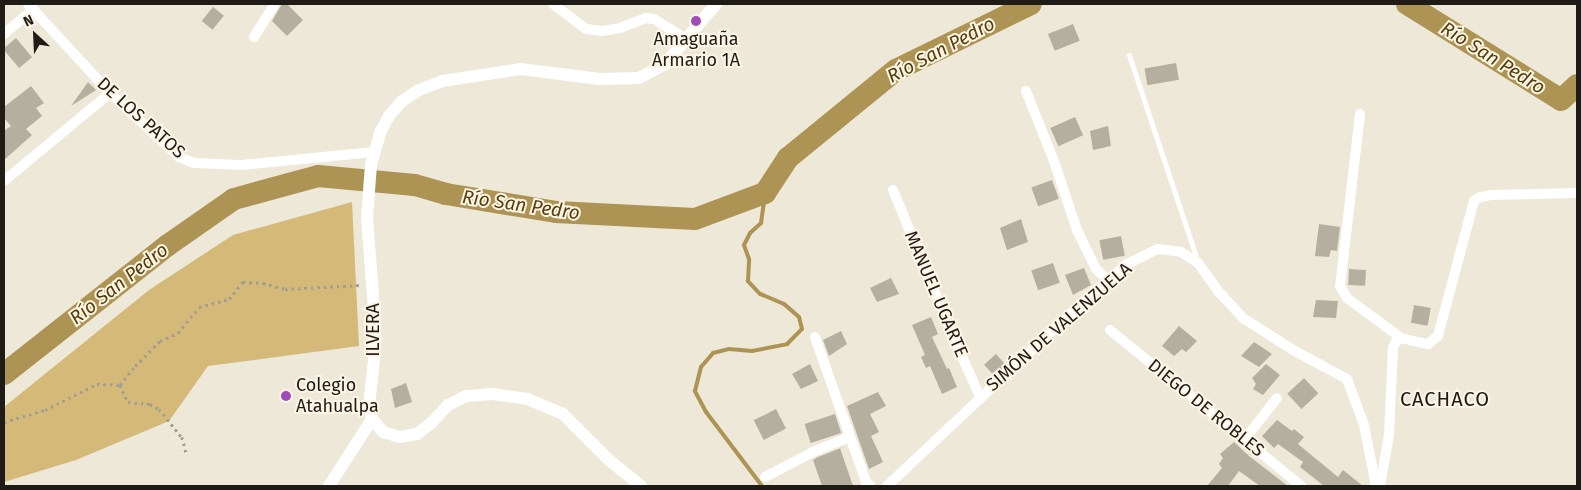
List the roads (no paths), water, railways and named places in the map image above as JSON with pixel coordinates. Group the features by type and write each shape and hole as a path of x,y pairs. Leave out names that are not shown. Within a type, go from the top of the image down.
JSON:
{"street":[{"path":"254,37 275,4"},
{"path":"553,4 586,29 602,31 620,28 646,18 654,19 685,38"},
{"name":"ILVERA","path":"372,419 369,406 374,360 372,284 367,218 374,152 389,116 402,102 419,90 442,81 521,69 599,79 639,78 665,64 685,38 716,4"},
{"path":"4,34 31,6"},
{"name":"DE LOS PATOS","path":"31,6 110,93 179,156 194,163 242,165 374,152"},
{"path":"1026,91 1054,161 1080,239 1096,269 1108,280"},
{"path":"4,181 110,93"},
{"path":"1360,114 1340,286 1347,298 1401,338 1428,344 1438,336 1474,201 1480,197 1491,196 1577,193"},
{"name":"MANUEL UGARTE","path":"893,190 980,397"},
{"name":"SIMÓN DE VALENZUELA","path":"887,486 980,397 1108,280 1127,264 1158,250 1181,252 1198,263 1218,291 1243,318 1293,350 1347,379 1364,424 1376,486"},
{"name":"DIEGO DE ROBLES","path":"1110,330 1301,486"},
{"path":"814,337 849,437 866,482 870,486"},
{"path":"1380,486 1389,435 1393,348 1401,338"},
{"path":"329,486 372,419 383,432 400,437 417,434 430,424 448,405 466,396 491,394 528,399 563,414 609,460 641,486"},
{"path":"1244,440 1277,398"},
{"path":"766,477 815,451 849,437"}],"lane":[{"path":"1129,55 1198,263"}],"waterway":[{"name":"Río San Pedro","path":"4,374 168,245 234,199 318,176 415,185 446,194 556,212 695,219 765,193 788,158 896,70 1031,4"},
{"name":"Río San Pedro","path":"1407,4 1561,100 1577,85"},
{"path":"762,486 706,412 695,391 701,367 713,353 729,349 752,351 787,344 802,329 799,317 784,304 760,294 748,281 749,259 744,245 750,233 761,223 765,193"}],"place":[{"name":"Amaguaña Armario 1A","path":"696,21"},
{"name":"Colegio Atahualpa","path":"286,396"}],"district":[{"name":"CACHACO","path":"1445,399"}]}
